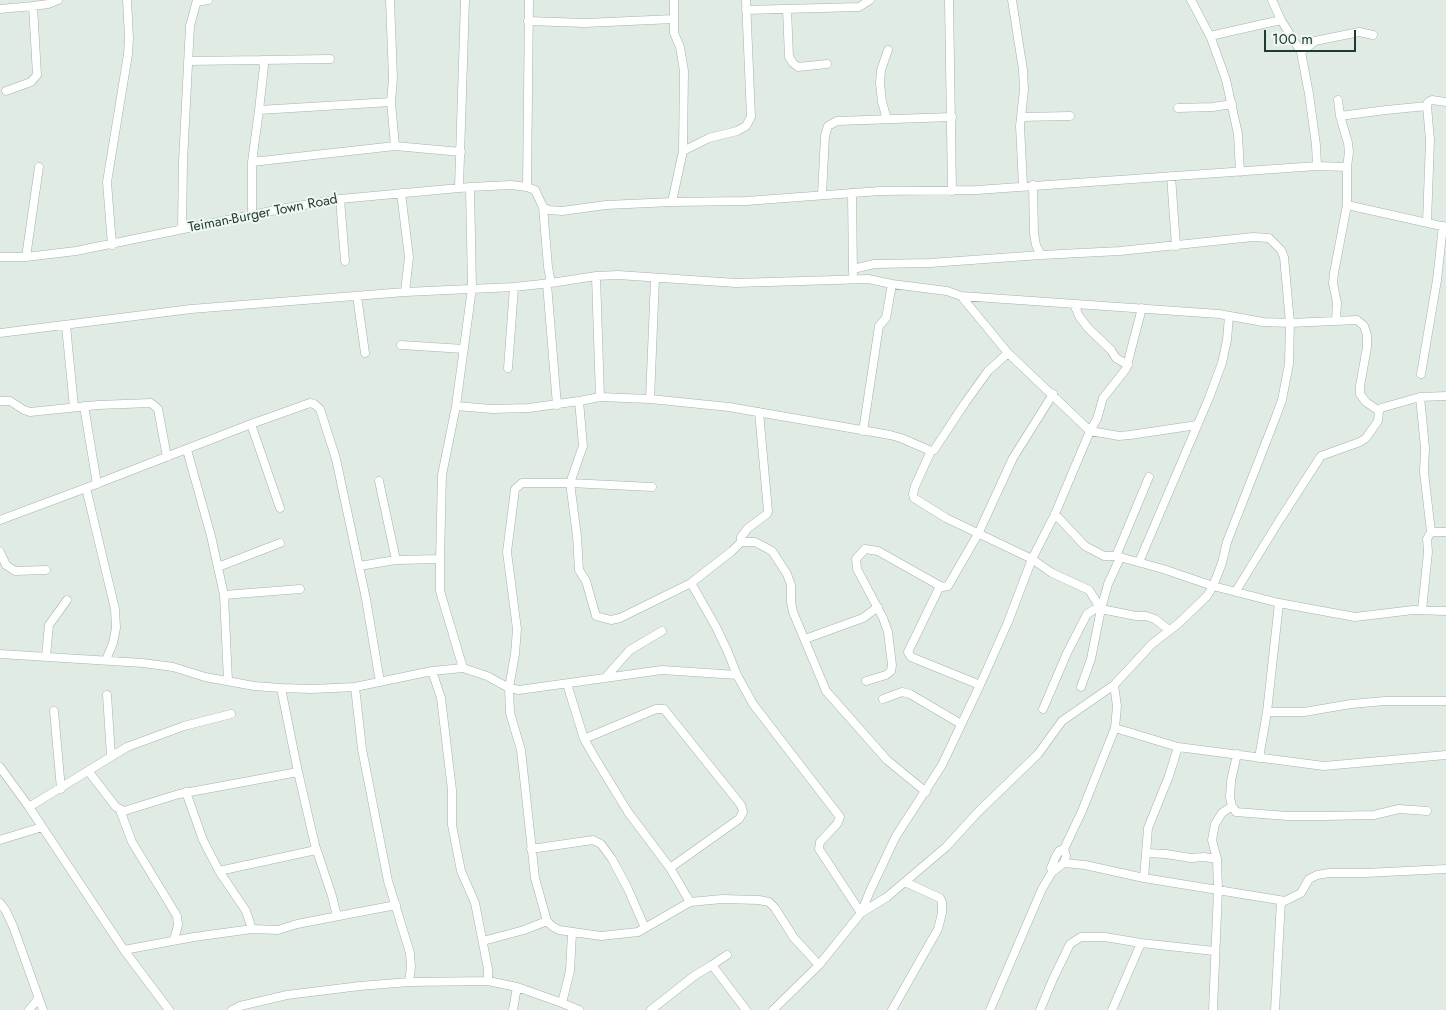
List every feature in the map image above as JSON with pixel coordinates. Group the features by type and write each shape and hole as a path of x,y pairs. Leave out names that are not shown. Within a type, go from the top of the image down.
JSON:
{"street":[{"path":"0,9 48,4 58,0"},
{"path":"112,244 107,182 128,54 128,0"},
{"path":"182,229 183,160 190,26 197,1 208,0"},
{"path":"390,0 393,78 391,102 396,146"},
{"path":"459,187 465,0"},
{"path":"528,0 528,187 535,190 543,207 557,404"},
{"path":"672,202 682,151 684,71 680,47 674,33 674,0"},
{"path":"682,151 709,138 737,131 746,126 751,116 746,0"},
{"path":"746,10 858,7 870,0"},
{"path":"950,0 952,191"},
{"path":"1012,0 1023,70 1024,90 1021,117 1023,185"},
{"path":"1190,0 1210,36 1220,59 1238,134 1240,172"},
{"path":"1272,0 1301,52 1309,94 1317,166"},
{"path":"6,91 31,82 37,76 33,6"},
{"path":"787,9 790,57 793,63 798,67 827,64"},
{"path":"528,21 585,23 674,20"},
{"path":"1210,36 1282,20"},
{"path":"1301,52 1315,41 1360,32 1373,34"},
{"path":"887,119 882,102 880,83 881,70 888,50"},
{"path":"188,61 330,59"},
{"path":"252,215 252,162 264,66 262,60"},
{"path":"1336,320 1337,304 1333,283 1347,205 1348,143 1340,116 1338,100"},
{"path":"1427,222 1430,152 1427,106 1428,102 1432,100 1446,102"},
{"path":"259,110 391,102"},
{"path":"1178,108 1213,107 1232,104"},
{"path":"1340,116 1427,106"},
{"path":"1021,117 1070,116"},
{"path":"822,195 825,136 828,126 836,121 952,117"},
{"path":"252,162 396,146 461,152"},
{"path":"543,207 549,210 562,211 606,205 672,202 746,202 852,193 952,191 1317,166 1347,167"},
{"path":"26,258 39,167"},
{"path":"1171,176 1176,246"},
{"name":"Teiman-Burger Town Road","path":"0,256 26,258 76,251 340,199 459,187 511,185 528,187"},
{"path":"1033,185 1034,234 1041,255"},
{"path":"463,668 440,591 440,559 442,475 456,406 472,288 470,187"},
{"path":"402,193 409,257 405,292"},
{"path":"852,193 853,280"},
{"path":"340,199 345,261"},
{"path":"1347,205 1445,227 1422,374"},
{"path":"853,269 874,264 930,263 1120,251 1254,237 1269,238 1281,250 1284,257 1290,323 1289,364 1282,400 1227,542 1214,586 1200,604 1152,644 1114,685 1062,721 1038,754 978,812 946,847 887,897 861,913"},
{"path":"0,333 191,310 405,292 514,287 596,276 618,275 736,283 868,280 947,291 961,296 1218,314 1262,322 1290,323 1357,320 1364,326 1367,335 1360,394 1366,402 1379,411"},
{"path":"596,276 600,397"},
{"path":"650,399 655,278"},
{"path":"863,431 879,326 886,318 892,284"},
{"path":"508,368 514,287"},
{"path":"357,296 365,353"},
{"path":"961,296 1008,353 1090,431 1119,436 1196,425"},
{"path":"1074,304 1079,316 1088,328 1111,350 1116,358 1128,365"},
{"path":"774,1010 819,965 861,913 896,836 942,765 1008,622 1032,559 1055,514 1090,431 1100,413 1103,398 1128,365 1142,308"},
{"path":"1138,562 1209,398 1222,362 1227,340 1229,316"},
{"path":"66,326 74,407"},
{"path":"401,345 464,349"},
{"path":"1008,353 988,371 934,450 931,451 915,486 914,498 946,518 1032,559 1052,573 1089,590 1101,610"},
{"path":"866,680 886,675 891,671 892,665 888,632 878,607 857,569 856,559 865,549 878,551 940,586 948,586 978,534 1013,458 1053,394"},
{"path":"1420,396 1425,448 1424,472 1431,532 1427,539 1428,552 1422,610"},
{"path":"1236,591 1322,456 1366,438 1378,421 1381,408 1420,396 1446,396"},
{"path":"456,406 492,409 529,408 578,402 600,397 650,399 729,407 901,438 931,451"},
{"path":"0,401 10,401 30,412 84,406 151,403 158,409 168,457"},
{"path":"578,402 583,446 570,483 578,536 579,570 586,581 596,616 611,620 620,618 691,583 732,551 741,542 741,537 748,528 767,514 759,412"},
{"path":"0,520 251,424 310,403 317,405 320,409 336,459 366,599 380,682"},
{"path":"84,406 97,484"},
{"path":"251,424 280,508"},
{"path":"187,450 212,536 224,595 228,681"},
{"path":"1081,687 1091,659 1108,584 1149,478"},
{"path":"379,480 396,560"},
{"path":"652,487 522,483 515,490 507,552 517,629 509,688 510,714 521,750 535,878 547,921 559,930 601,936 633,932 645,928 690,902 722,899 759,900 768,902 775,908 794,938 819,965"},
{"path":"86,488 115,609 116,628 113,643 106,660"},
{"path":"1055,514 1085,546 1104,556 1138,562 1214,586 1279,603 1354,617 1422,610 1446,611"},
{"path":"1431,532 1446,532"},
{"path":"741,542 754,542 772,551 779,560 791,585 793,612 826,691 887,760 926,792"},
{"path":"218,567 280,544"},
{"path":"0,552 6,565 14,571 46,570"},
{"path":"359,566 396,560 440,559"},
{"path":"691,583 728,650 737,675 753,704 840,817 837,824 820,842 818,849 861,913"},
{"path":"940,586 908,652 911,657 980,685"},
{"path":"224,595 300,589"},
{"path":"46,656 49,625 67,600"},
{"path":"1259,758 1267,712 1279,603"},
{"path":"805,639 863,618 878,607"},
{"path":"1043,709 1082,621 1087,614 1095,610 1101,610 1146,616 1155,619 1169,630"},
{"path":"605,678 630,650 662,630"},
{"path":"0,654 173,666 206,677 254,686 312,689 355,687 432,671 463,668 487,676 509,688 519,690 662,670 737,675"},
{"path":"432,671 442,698 452,790 452,825 461,870 475,903 488,969 488,981"},
{"path":"567,684 584,739 628,812 670,868 690,902"},
{"path":"1052,872 1051,868 1055,858 1059,851 1064,849 1082,812 1115,728 1117,706 1114,685"},
{"path":"355,687 362,749 388,881 410,953 409,982"},
{"path":"281,688 316,850 337,916"},
{"path":"883,699 902,692 910,694 961,724"},
{"path":"107,695 111,756"},
{"path":"1267,712 1304,712 1351,704 1385,701 1446,701"},
{"path":"584,739 656,708 664,709 741,805 743,812 739,819 670,868"},
{"path":"54,711 62,789"},
{"path":"29,807 62,789 127,747 184,726 231,714"},
{"path":"1115,728 1178,747 1324,766 1446,755"},
{"path":"1144,878 1148,828 1169,776 1178,747"},
{"path":"1237,754 1231,781 1230,797 1236,812 1287,816 1367,816 1399,809 1427,811"},
{"path":"0,767 29,807 124,950 169,1010"},
{"path":"89,772 120,810 132,842 177,916 178,925 174,940"},
{"path":"120,810 186,792 298,772"},
{"path":"186,792 203,840 219,871 246,911 252,929"},
{"path":"1213,1010 1218,890 1217,859 1212,840 1215,824 1222,812 1232,806"},
{"path":"0,840 42,827"},
{"path":"531,849 593,840 601,844 612,859 645,928"},
{"path":"990,1010 1023,936 1036,901 1052,872 1064,862 1066,856 1064,849"},
{"path":"219,871 316,850"},
{"path":"1146,853 1217,859"},
{"path":"1064,862 1144,878 1286,901 1301,893 1309,879 1317,875 1446,869"},
{"path":"892,1010 938,929 942,913 940,898 905,882"},
{"path":"1275,1010 1282,900"},
{"path":"0,902 13,926 43,1010"},
{"path":"124,950 174,940 252,929 278,930 297,924 396,905"},
{"path":"483,940 524,930 547,921"},
{"path":"562,1003 570,972 572,933"},
{"path":"1040,1010 1070,944 1081,937 1106,937 1214,951"},
{"path":"1112,1010 1141,943"},
{"path":"651,1010 694,976 727,955"},
{"path":"712,965 746,1010"},
{"path":"232,1010 240,1006 287,995 319,990 409,982 488,981 517,987 579,1010"},
{"path":"512,1010 517,987"},
{"path":"29,1010 38,1000"},
{"path":"264,1001 267,1010"}]}
